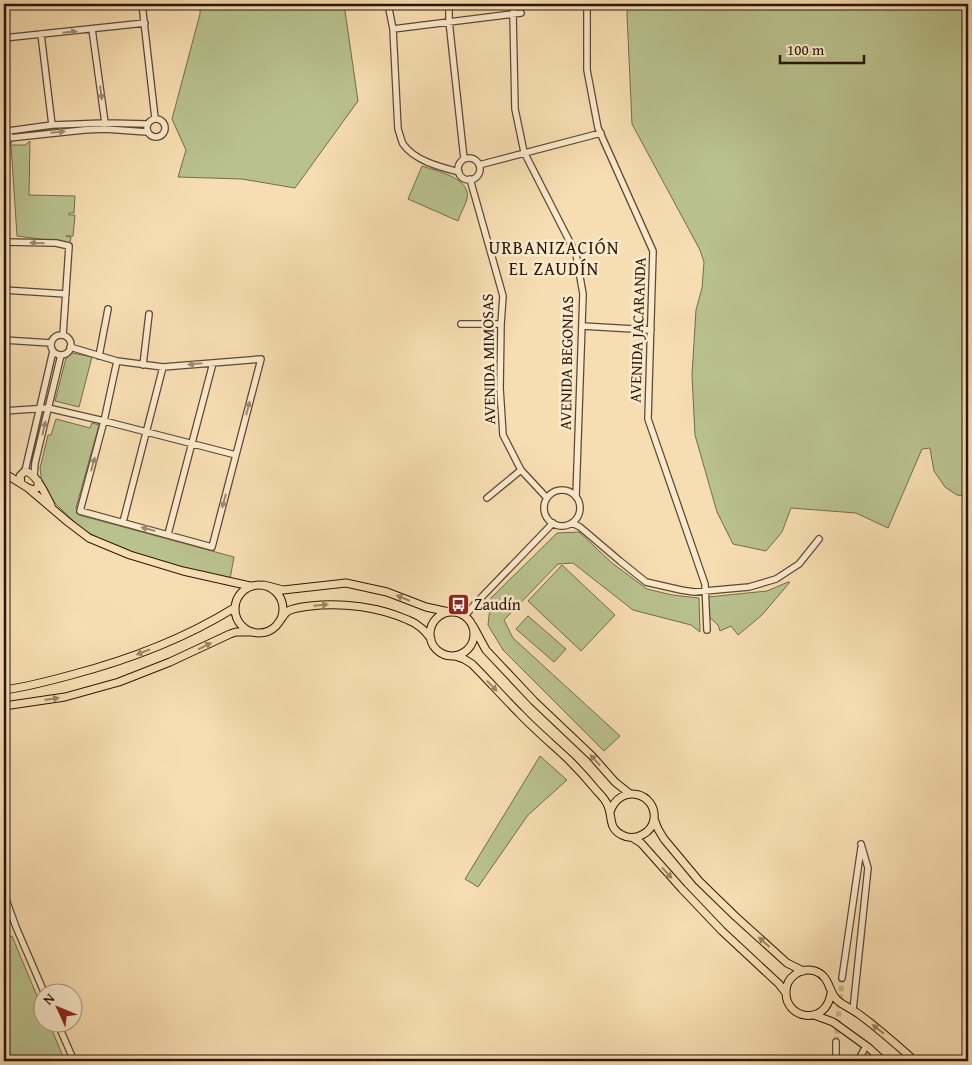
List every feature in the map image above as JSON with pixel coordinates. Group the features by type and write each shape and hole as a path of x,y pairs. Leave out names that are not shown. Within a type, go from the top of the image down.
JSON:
{"main road":[{"path":"21,483 19,479 24,472"},
{"path":"4,473 29,472 36,478 54,510"},
{"path":"4,473 28,488 89,538 130,555 184,571 250,586 256,585 283,590 346,583 388,592 426,607 465,616 473,626 486,650 534,701 630,794"},
{"path":"28,488 34,490 38,486 36,478"},
{"path":"228,581 240,593"},
{"path":"250,586 240,593 234,608 235,615 240,624 246,630 252,632"},
{"path":"264,586 275,591 282,602 283,610 278,623"},
{"path":"4,706 65,697 119,682 170,662 230,634 236,632 260,633 270,631 288,612 299,608 326,604 355,606 381,611 409,620 424,630 437,650 443,654 464,659 472,664 601,794 608,804 610,819 616,831 641,843 722,931 779,984 786,993"},
{"path":"4,690 22,688 101,668 147,651 189,632 234,608"},
{"path":"431,640 430,632 432,625 442,614 449,612"},
{"path":"455,656 462,654 472,643 474,636 473,626"},
{"path":"610,812 612,805 623,796 637,794 648,801 652,806 654,819 664,839 699,880 787,963 803,971"},
{"path":"633,838 647,832 654,819"},
{"path":"814,1015 821,1012 830,1000 830,985 822,974 815,971 803,971 796,974 787,986 787,1001 791,1008 802,1015 814,1015 834,1022 883,1061"},
{"path":"831,993 836,1000 853,1010 897,1044 915,1061"}],"street":[{"path":"142,4 155,118"},
{"path":"388,4 393,29 398,129 403,143 412,153 424,161 459,172"},
{"path":"449,4 449,21 464,159"},
{"name":"AVENIDA BEGONIAS","path":"514,4 515,109 524,152 576,254 583,294 576,497"},
{"name":"AVENIDA JACARANDA","path":"587,4 587,70 598,128 653,251 648,419 706,584 707,630"},
{"path":"393,29 521,12"},
{"path":"4,38 145,23"},
{"path":"92,29 104,123"},
{"path":"41,34 52,125"},
{"path":"7,132 105,129 147,132 155,137 161,136 165,131 165,124 163,121 155,118 147,124 147,132"},
{"path":"7,132 52,125 147,124"},
{"path":"4,146 8,142 7,132"},
{"path":"479,165 601,133"},
{"path":"472,158 479,165 480,171 474,178 463,178 459,172 459,165 464,159 472,158"},
{"name":"AVENIDA MIMOSAS","path":"470,179 503,296 500,388 503,435 521,470 547,498"},
{"path":"4,242 56,243 69,246 63,335"},
{"path":"4,290 66,294"},
{"path":"99,356 108,309"},
{"path":"143,364 149,314"},
{"path":"461,324 501,324"},
{"path":"582,326 651,330"},
{"path":"24,472 53,351 51,343 56,336 63,335 68,338 71,344 67,352 61,355 53,351"},
{"path":"4,340 51,343"},
{"path":"70,347 117,361 163,367 261,359 212,547 80,511 104,421 117,361"},
{"path":"36,478 35,463 61,355"},
{"path":"168,534 214,363"},
{"path":"123,522 163,367"},
{"path":"4,411 48,408 236,455"},
{"path":"487,498 521,470"},
{"path":"566,490 576,497 580,506 577,518 572,523 564,526 558,525 552,523 546,516 545,504 547,498 553,492 566,490"},
{"path":"465,616 552,523"},
{"path":"572,523 580,527 646,582 694,592 749,587 776,579 799,564 820,539"},
{"path":"842,978 861,844 868,868 853,1010"},
{"path":"4,894 40,982"},
{"path":"61,1032 74,1061"},
{"path":"836,1042 836,1061"},
{"path":"858,1061 866,1046"}],"green space":[{"path":"200,4 344,4 358,101 295,188 242,179 178,177 186,150 172,119 200,14"},
{"path":"628,4 968,4 968,498 957,495 945,487 934,471 930,448 922,449 888,528 856,513 791,508 782,532 766,551 733,544 717,512 695,435 692,375 696,310 702,288 704,262 700,250 632,124"},
{"path":"30,141 29,195 75,196 74,213 69,213 69,215 75,215 73,236 66,236 71,237 70,243 17,236 11,145 25,145"},
{"path":"422,166 444,173 464,186 467,192 467,199 458,221 408,199"},
{"path":"72,353 92,357 79,407 55,401 66,358"},
{"path":"56,419 90,428 92,423 99,425 76,508 79,515 234,557 230,579 150,559 112,546 82,529 39,488 40,468 48,435 51,435"},
{"path":"579,532 612,563 647,589 672,595 699,598 700,632 691,625 633,610 573,563 558,564 504,620 513,638 620,736 604,751 503,650 488,625 491,598 557,533"},
{"path":"562,565 615,615 581,651 528,601"},
{"path":"790,582 762,615 738,635 731,626 720,631 718,625 709,617 708,597 767,591"},
{"path":"528,616 566,649 554,662 516,629"},
{"path":"540,756 567,780 528,815 478,887 465,879"},
{"path":"12,936 32,984 32,1032 53,1032 65,1061 4,1061 4,939"}],"tunnel":[{"path":"836,1042 842,978"}],"place":[{"name":"Zaudín","path":"458,604"}],"district":[{"name":"URBANIZACIÓN EL ZAUDÍN","path":"554,257"}]}
